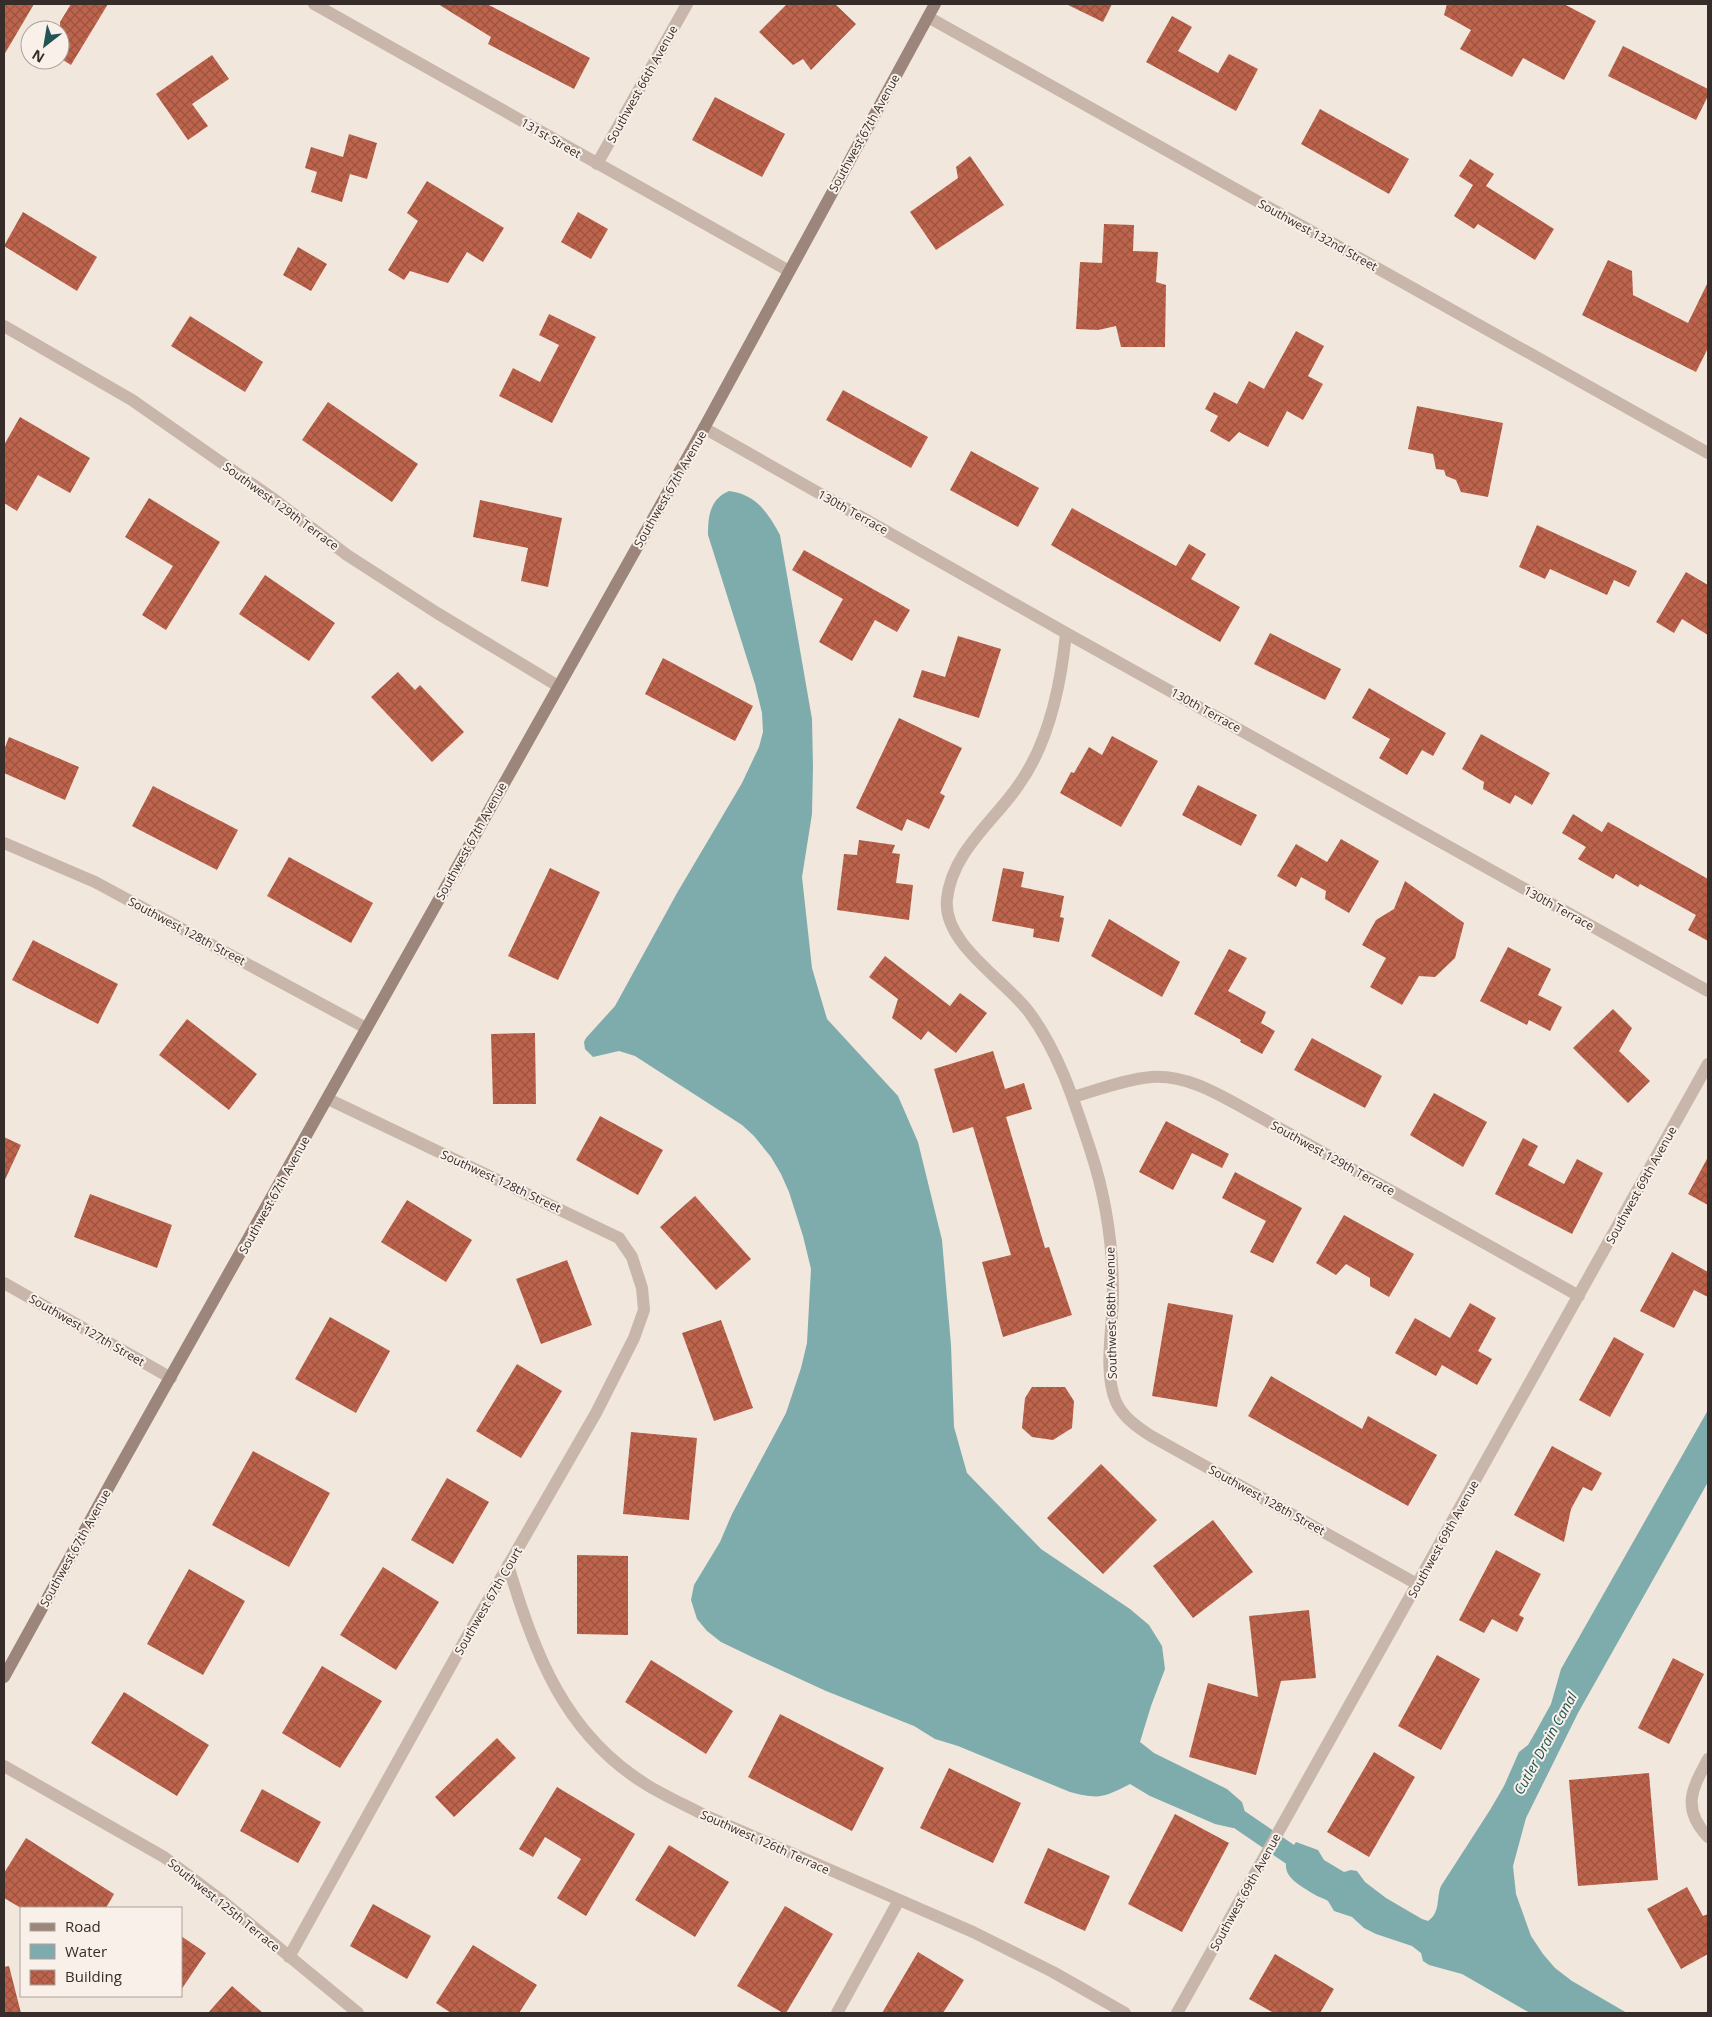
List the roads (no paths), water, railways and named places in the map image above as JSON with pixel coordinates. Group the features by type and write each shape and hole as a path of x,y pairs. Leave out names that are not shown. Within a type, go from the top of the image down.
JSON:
{"main road":[{"name":"Southwest 67th Avenue","path":"4,1677 117,1472 704,428 935,4"}],"street":[{"name":"131st Street","path":"314,4 789,271"},
{"name":"Southwest 66th Avenue","path":"597,164 687,4"},
{"name":"Southwest 132nd Street","path":"928,17 1708,453"},
{"name":"Southwest 129th Terrace","path":"4,326 132,400 275,500 362,565 558,686"},
{"name":"130th Terrace","path":"704,428 1066,633 1708,991"},
{"name":"Southwest 68th Avenue","path":"1066,633 1063,663 1058,684 1045,734 1038,750 1018,786 965,851 953,874 947,900 950,921 959,940 1029,1012 1056,1057 1073,1097 1095,1164 1107,1219 1113,1295 1110,1371 1112,1389 1121,1410"},
{"name":"Southwest 128th Street","path":"4,842 96,882 366,1028"},
{"name":"Southwest 69th Avenue","path":"1177,2013 1708,1064"},
{"name":"Southwest 129th Terrace","path":"1073,1097 1152,1077 1172,1078 1199,1085 1240,1106 1579,1296"},
{"name":"Southwest 128th Street","path":"328,1099 619,1238"},
{"name":"Southwest 67th Court","path":"288,1957 508,1565 596,1413 642,1320 644,1299 637,1267 619,1238"},
{"name":"Southwest 127th Street","path":"4,1283 171,1378"},
{"name":"Southwest 128th Street","path":"1121,1410 1131,1422 1151,1436 1418,1584"},
{"name":"Southwest 126th Terrace","path":"508,1565 532,1639 557,1692 580,1726 612,1758 645,1784 689,1808 973,1932 1012,1951 1125,2013"},
{"path":"1708,1759 1693,1788 1691,1808 1695,1821 1708,1837"},
{"name":"Southwest 125th Terrace","path":"4,1766 164,1857 221,1900 358,2013"},
{"path":"838,2013 899,1900"}],"water":[{"path":"729,491 754,500 766,512 780,535 812,719 812,814 802,877 812,968 827,1019 898,1096 918,1142 942,1240 951,1345 954,1427 967,1473 1041,1549 1130,1609 1149,1625 1162,1646 1165,1669 1140,1742 1154,1753 1227,1789 1242,1802 1245,1812 1241,1824 1233,1828 1215,1824 1150,1796 1130,1784 1102,1796 1088,1796 1070,1792 958,1746 935,1739 914,1726 826,1691 750,1656 721,1642 707,1631 697,1619 691,1600 694,1585 720,1542 732,1514 786,1413 801,1368 807,1343 811,1269 789,1192 771,1157 754,1136 742,1125 635,1056 619,1051 593,1057 585,1049 584,1042 615,1006 677,893 742,783 759,747 763,732 762,713 755,684 708,535 711,509 723,494"},
{"name":"Cutler Drain Canal","path":"1708,1410 1708,1482 1578,1713 1526,1818 1513,1866 1516,1894 1531,1936 1543,1954 1555,1968 1572,1981 1627,2013 1530,2013 1462,1974 1429,1965 1423,1961 1421,1953 1412,1946 1376,1934 1364,1928 1352,1917 1334,1911 1328,1901 1293,1880 1288,1874 1286,1861 1296,1842 1318,1850 1324,1860 1344,1872 1357,1871 1365,1882 1386,1898 1422,1919 1428,1921 1432,1917 1437,1909 1441,1886 1504,1786 1519,1752 1528,1745 1535,1733 1551,1704 1561,1669"}],"waterway":[{"path":"1221,1807 1310,1868"}]}
